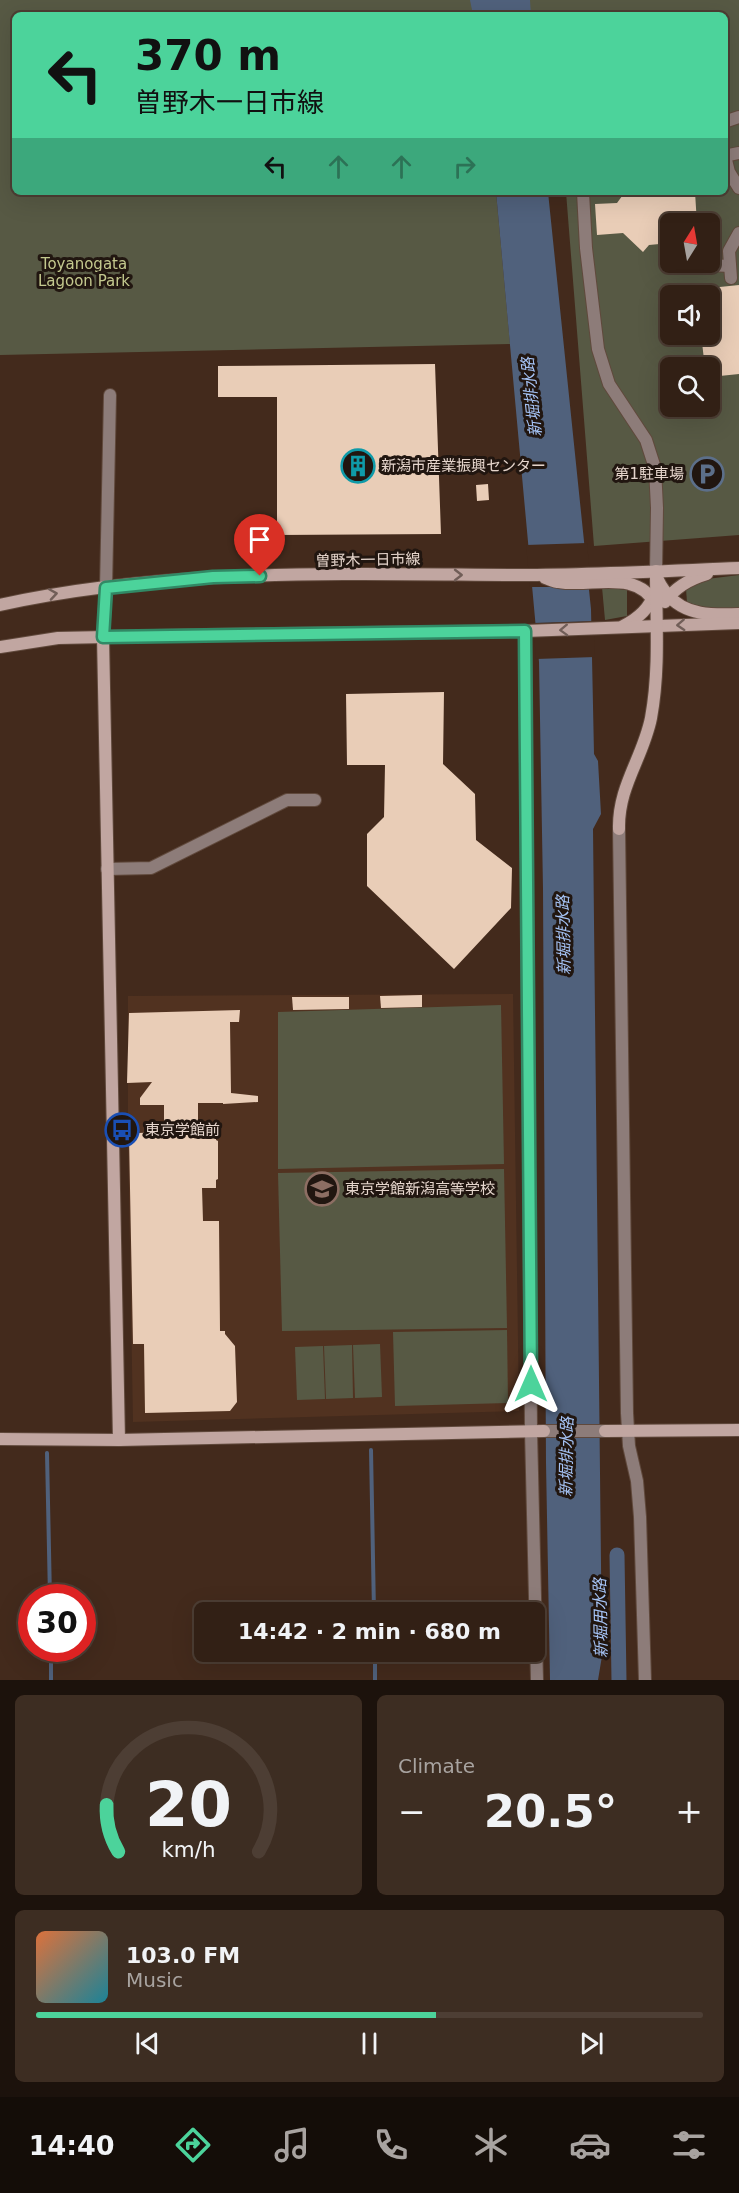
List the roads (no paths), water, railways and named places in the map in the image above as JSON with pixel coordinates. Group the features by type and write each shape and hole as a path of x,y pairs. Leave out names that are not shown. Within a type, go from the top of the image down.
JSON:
{"main road":[{"name":"曽野木一日市線","path":"0,605 51,593 213,577 531,574 593,577 656,571 739,568"},
{"path":"620,628 656,608 692,579 721,569"},
{"path":"656,571 658,582 680,606 694,612 739,614"},
{"path":"619,829 625,785 647,733 656,679 656,571"},
{"path":"593,577 636,585 644,590 656,608"},
{"path":"106,588 103,637 119,1440"},
{"path":"0,647 58,638 620,628 635,620 647,609 656,608 739,623"},
{"path":"605,1431 739,1430"},
{"path":"0,1439 119,1440 537,1431"}],"street":[{"path":"728,168 739,188"},
{"path":"583,195 586,248 598,349 609,384 646,440 655,468 656,571"},
{"path":"720,269 730,272 730,248 739,233"},
{"path":"106,588 110,395"},
{"path":"527,631 537,1431 537,1680"},
{"path":"107,868 151,868 287,801 315,800"},
{"path":"619,829 628,1431 637,1481 640,1517 645,1680"},
{"path":"537,1431 605,1431"}],"water":[{"path":"470,0 530,0 531,12 472,12"},
{"name":"新堀排水路","path":"496,195 548,195 591,609 594,754 598,761 601,814 593,829 602,1656 598,1680 550,1680 539,662"}],"waterway":[{"path":"371,1450 374,1602"},
{"path":"47,1453 50,1584"},
{"name":"新堀用水路","path":"617,1555 619,1680"},
{"path":"51,1662 51,1680"},
{"path":"375,1662 375,1680"}],"place":[{"name":"新潟市産業振興センター","path":"358,466"},
{"name":"第1駐車場","path":"707,474"},
{"name":"東京学館前","path":"122,1130"},
{"name":"東京学館新潟高等学校","path":"322,1189"}],"park label":[{"name":"Toyanogata Lagoon Park","path":"84,272"}]}
